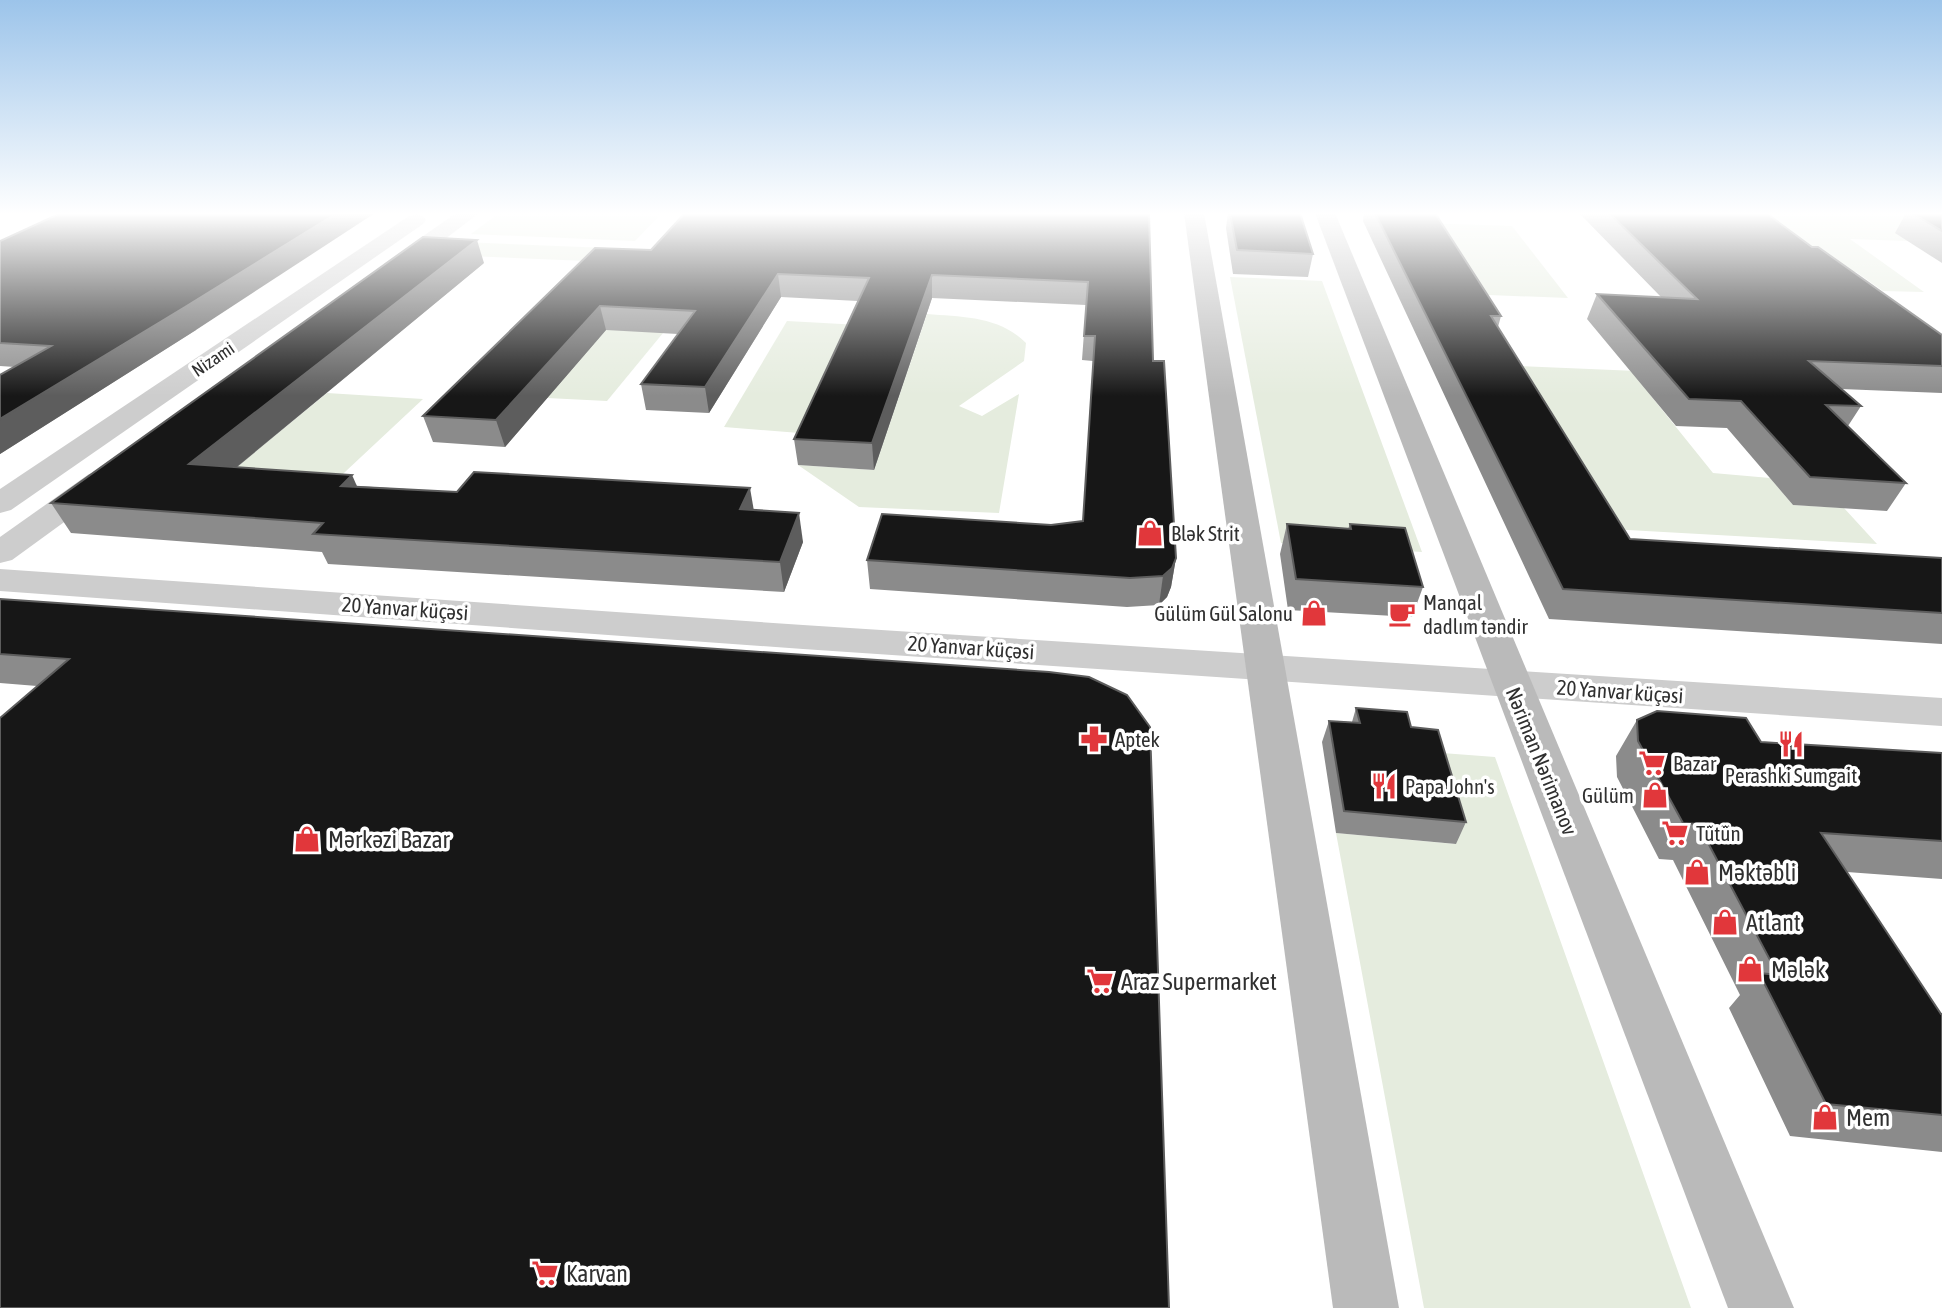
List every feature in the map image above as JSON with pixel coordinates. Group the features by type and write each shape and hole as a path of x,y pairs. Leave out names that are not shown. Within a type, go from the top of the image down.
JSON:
{"main road":[{"path":"1204,274 1366,1308"},
{"name":"Nəriman Nərimanov","path":"1349,274 1761,1308"}],"street":[{"name":"Nizami","path":"0,503 336,274"},
{"path":"371,284 385,274"},
{"path":"0,554 120,466"},
{"name":"20 Yanvar küçəsi","path":"0,580 789,636 1942,712"}],"shaded area":[{"path":"1452,274 1549,274 1568,298 1464,294"},
{"path":"1859,274 1899,274 1924,292 1883,291"},
{"path":"1230,277 1322,281 1422,552 1281,543"},
{"path":"621,312 677,316 607,401 547,398"},
{"path":"927,314 967,317 992,323 1015,334 1026,343 1024,361 959,406 982,416 1019,394 999,513 859,507 798,465 874,470"},
{"path":"787,321 860,325 812,434 724,427"},
{"path":"1497,365 1637,371 1651,396 1713,473 1770,478 1793,505 1844,508 1877,544 1592,528"},
{"path":"327,393 423,399 314,501 205,493"},
{"path":"1429,752 1495,757 1691,1308 1424,1308 1336,833 1455,844"}],"building":[{"path":"0,274 238,274 0,419 0,375 51,346 0,343"},
{"path":"371,274 433,274 189,464 352,475 341,486 457,492 474,472 750,488 740,509 799,513 780,562 313,534 323,523 51,503"},
{"path":"568,274 778,274 705,387 641,384 695,311 600,306 496,420 423,416"},
{"path":"779,274 1151,274 1153,361 1164,361 1176,558 1172,568 1163,576 1130,578 867,560 882,514 1051,525 1083,521 1095,336 1084,336 1088,282 932,275 872,443 794,439 869,278"},
{"path":"1406,274 1474,274 1501,316 1491,316 1630,539 1942,558 1942,613 1563,589"},
{"path":"1671,274 1856,274 1942,335 1942,366 1809,361 1861,406 1826,405 1906,483 1810,477 1741,401 1689,399 1597,294 1697,299"},
{"path":"1287,524 1351,529 1350,524 1405,528 1423,587 1296,579"},
{"path":"0,599 1049,672 1089,677 1127,695 1150,727 1169,1308 0,1308 0,718 69,659 0,654"},
{"path":"1356,708 1407,712 1411,727 1438,730 1466,822 1344,811 1329,721 1360,723"},
{"path":"1657,711 1746,718 1761,742 1942,753 1942,841 1821,833 1942,1014 1942,1115 1826,1104 1759,973 1778,975 1698,824 1683,823 1638,741 1637,720"}],"place":[{"name":"Blək Strit","path":"1150,533"},
{"name":"Gülüm Gül Salonu","path":"1314,613"},
{"name":"Manqal dadlım təndir","path":"1402,614"},
{"name":"Aptek","path":"1094,739"},
{"name":"Perashki Sumgait","path":"1791,744"},
{"name":"Bazar","path":"1652,763"},
{"name":"Papa John's","path":"1384,786"},
{"name":"Gülüm","path":"1655,795"},
{"name":"Tütün","path":"1675,833"},
{"name":"Mərkəzi Bazar","path":"307,839"},
{"name":"Məktəbli","path":"1697,872"},
{"name":"Atlant","path":"1725,922"},
{"name":"Mələk","path":"1750,969"},
{"name":"Araz Supermarket","path":"1100,981"},
{"name":"Mem","path":"1825,1117"},
{"name":"Karvan","path":"545,1273"}]}
